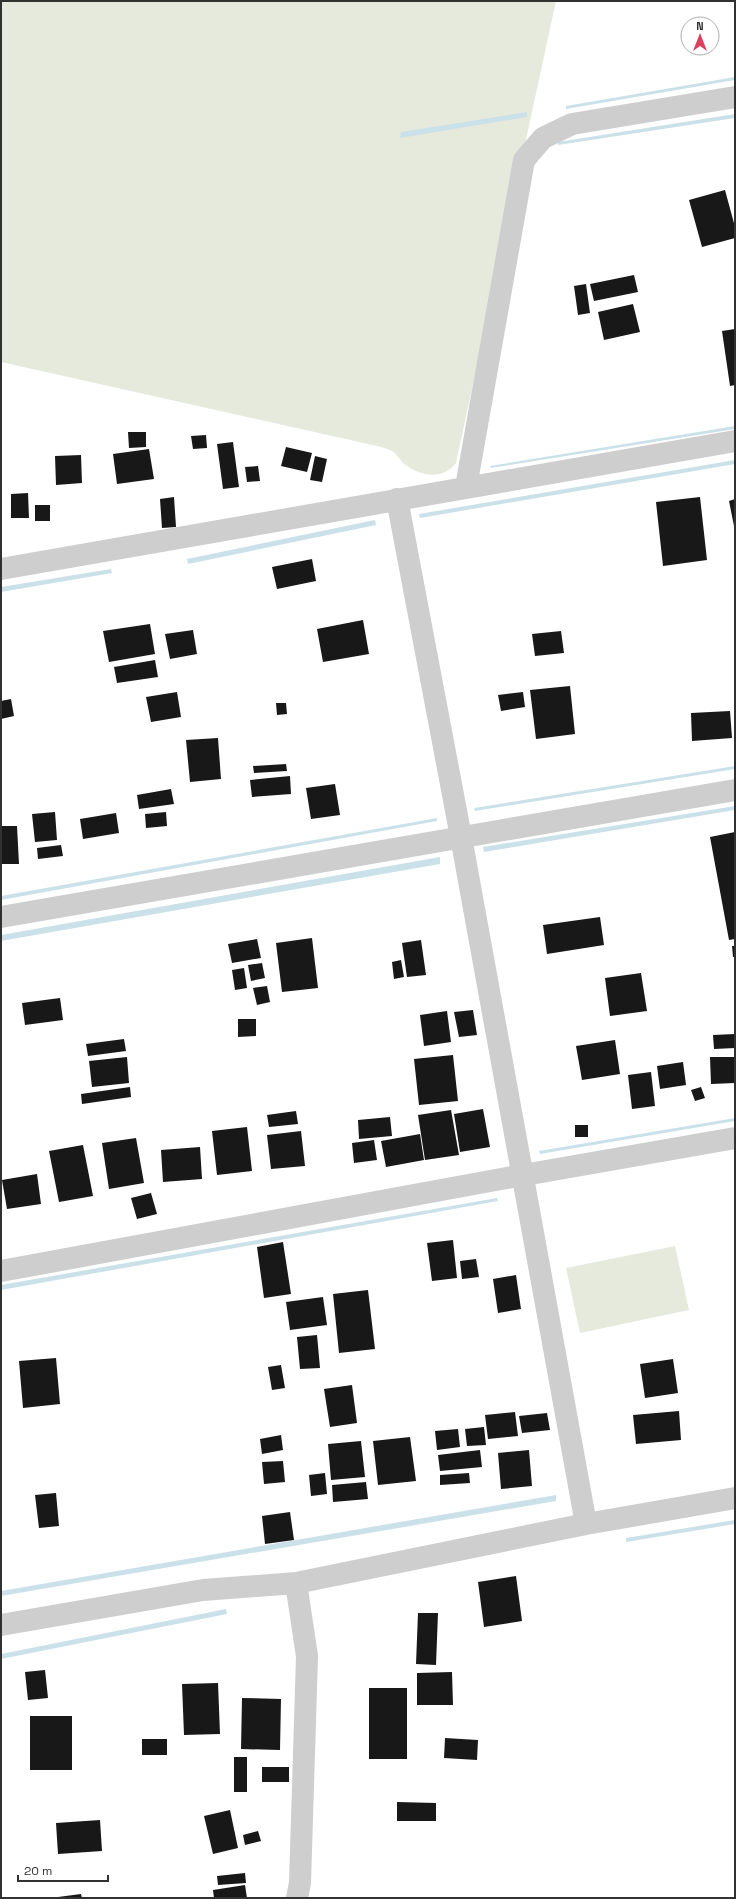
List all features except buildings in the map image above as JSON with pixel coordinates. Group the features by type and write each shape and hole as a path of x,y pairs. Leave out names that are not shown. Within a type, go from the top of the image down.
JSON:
{"street":[{"path":"466,487 524,160 543,138 572,124 735,97"},
{"path":"1,568 735,441"},
{"path":"397,499 461,837 586,1524"},
{"path":"1,917 735,790"},
{"path":"1,1271 522,1175 735,1138"},
{"path":"1,1625 203,1590 296,1583 586,1524 735,1498"},
{"path":"296,1583 307,1656 300,1883 297,1898"}],"shaded area":[{"path":"1,1 556,1 456,463 450,469 430,475 416,471 409,467 392,451 381,447 1,362"},
{"path":"675,1246 689,1310 580,1333 566,1268"}],"water":[{"path":"735,77 735,80 566,109 566,106"},
{"path":"527,112 527,117 400,138 401,132"},
{"path":"735,114 735,118 558,145 558,142"},
{"path":"735,426 735,429 491,468 490,466"},
{"path":"735,460 735,464 420,518 419,514"},
{"path":"375,520 376,525 188,564 187,559"},
{"path":"111,569 112,573 1,592 1,587"},
{"path":"735,766 735,769 475,811 474,808"},
{"path":"735,806 735,810 484,852 483,847"},
{"path":"437,818 437,821 1,900 1,896"},
{"path":"440,857 440,864 1,941 1,935"},
{"path":"735,1118 735,1121 540,1154 539,1151"},
{"path":"497,1198 498,1201 1,1290 1,1285"},
{"path":"556,1495 556,1501 1,1596 1,1591"},
{"path":"735,1520 735,1524 626,1542 626,1538"},
{"path":"226,1609 227,1614 1,1659 1,1654"}]}
